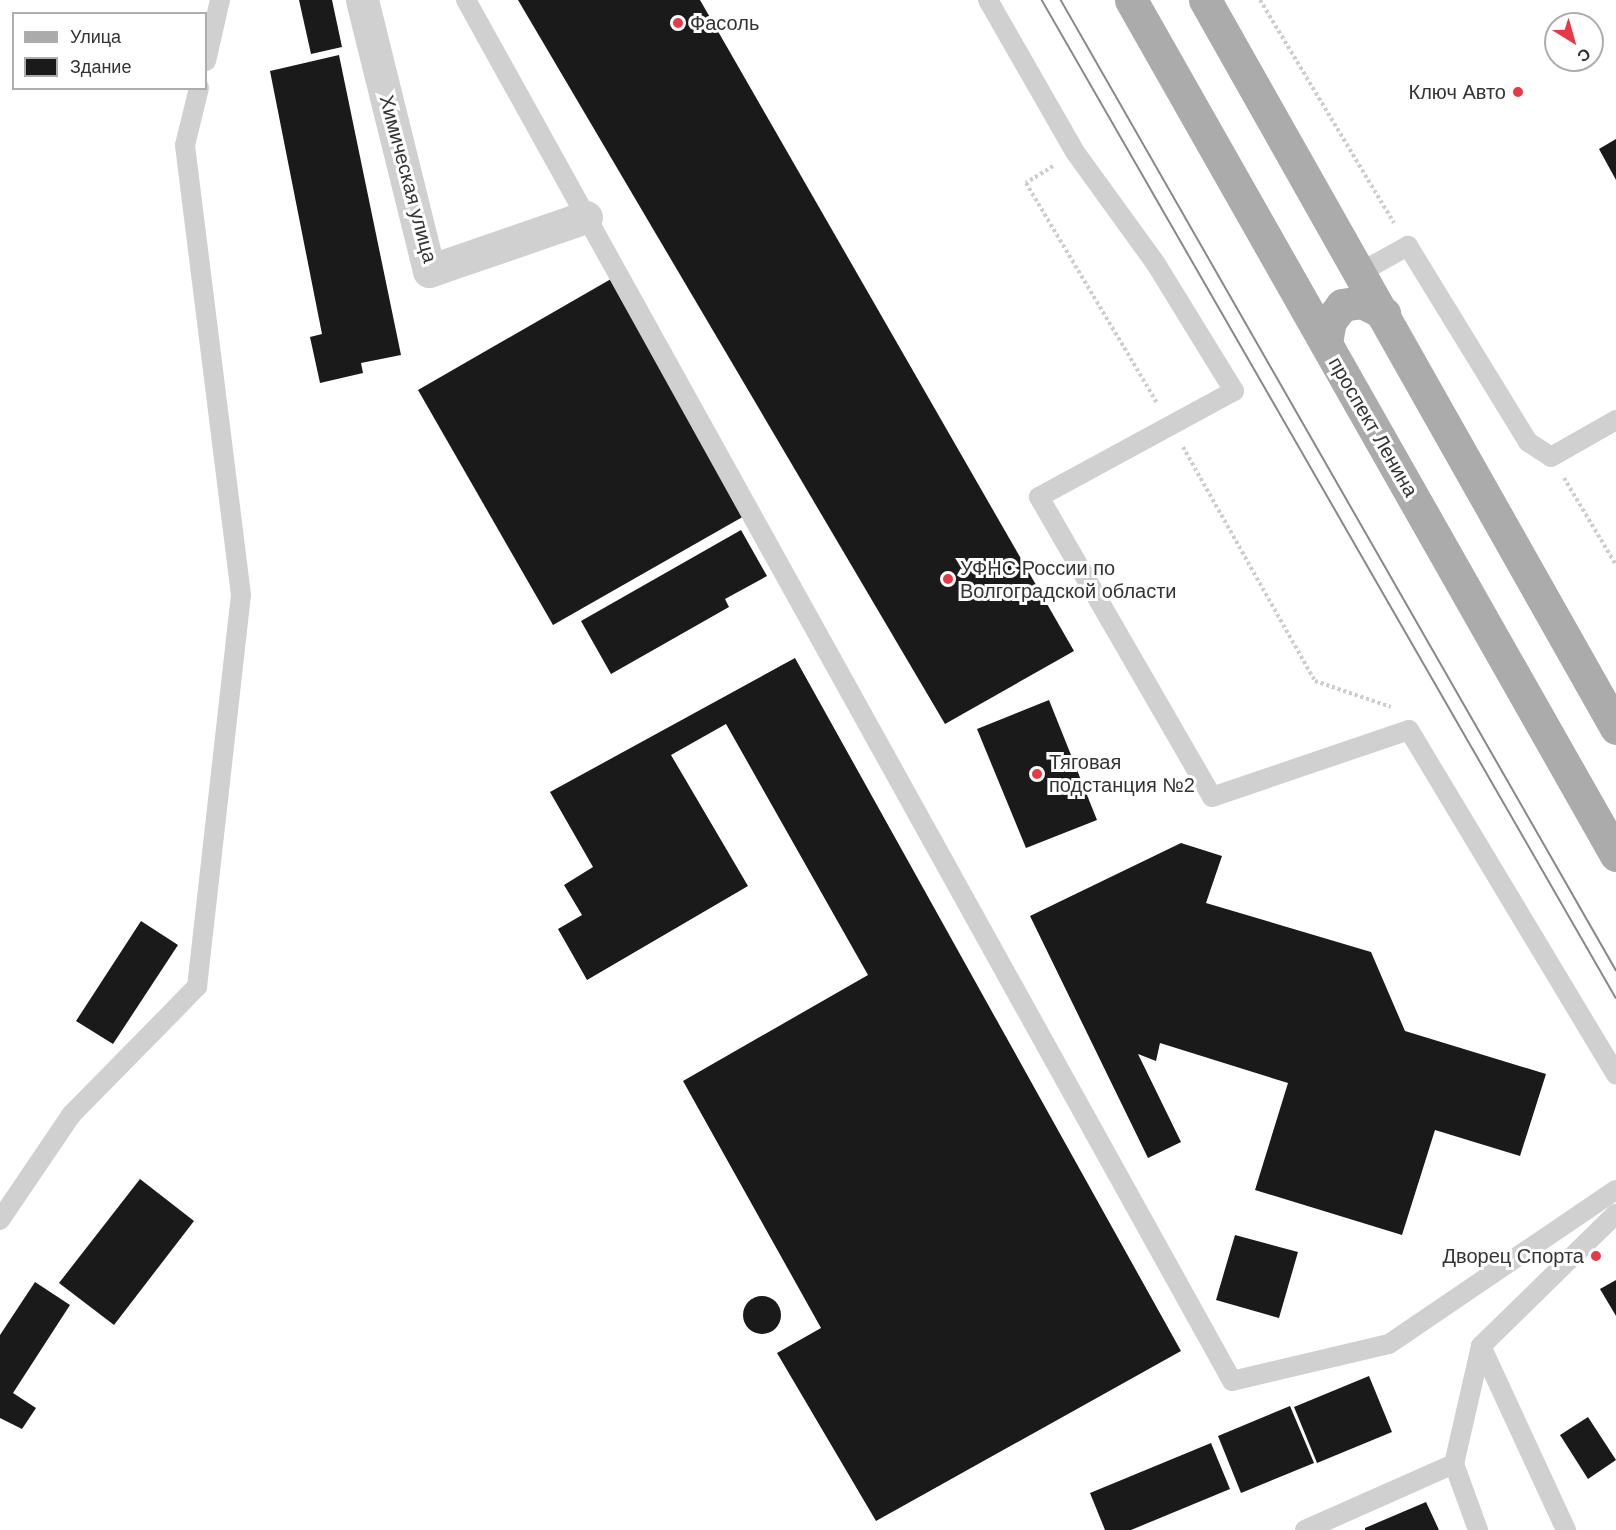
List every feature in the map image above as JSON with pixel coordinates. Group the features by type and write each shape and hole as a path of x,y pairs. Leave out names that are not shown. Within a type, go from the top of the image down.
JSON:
{"main road":[{"name":"проспект Ленина","path":"1131,0 1616,855"},
{"path":"1205,0 1361,272 1616,728"},
{"path":"1326,343 1330,321 1342,305 1362,302 1384,313"}],"street":[{"name":"Химическая улица","path":"362,0 429,271 586,217"}],"lane":[{"path":"207,57 220,0"},
{"path":"466,0 1232,1381 1389,1344 1616,1190"},
{"path":"988,0 1075,152 1156,264 1234,391 1039,497 1212,797 1409,730 1616,1075"},
{"path":"0,1220 72,1115 197,987 241,595 185,145 199,90"},
{"path":"1361,272 1408,246 1528,442 1551,457 1616,420"},
{"path":"1478,1530 1454,1464 1481,1346 1616,1214"},
{"path":"1481,1346 1566,1530"},
{"path":"1305,1530 1454,1464"}],"path":[{"path":"1260,0 1408,246"},
{"path":"1075,152 1026,183 1171,426 1315,681 1399,709 1409,730"},
{"path":"1551,457 1616,565"}],"building":[{"path":"299,0 332,0 342,47 311,54"},
{"path":"518,0 700,0 1074,651 945,724"},
{"path":"339,55 401,355 361,363 363,373 320,383 310,337 322,334 270,71"},
{"path":"1616,139 1616,180 1599,149"},
{"path":"611,279 746,515 553,625 418,390"},
{"path":"741,530 767,576 725,599 729,607 611,674 581,621"},
{"path":"795,658 1181,1351 876,1521 777,1353 821,1328 683,1081 868,975 726,724 671,755 748,886 587,980 558,929 582,915 564,885 593,867 550,792"},
{"name":"Тяговая подстанция №2","path":"1049,700 1097,820 1026,848 977,729"},
{"path":"1181,843 1222,856 1206,903 1371,952 1405,1031 1546,1074 1520,1156 1435,1130 1402,1235 1255,1190 1288,1083 1160,1043 1156,1061 1138,1054 1181,1142 1148,1158 1030,916"},
{"path":"141,921 178,945 113,1044 76,1021"},
{"path":"140,1179 194,1221 114,1325 59,1283"},
{"path":"1235,1235 1298,1252 1279,1318 1216,1300"},
{"path":"1616,1280 1616,1316 1600,1289"},
{"path":"35,1282 70,1305 13,1393 36,1408 22,1429 0,1418 0,1335"},
{"path":"762,1296 776,1301 781,1315 776,1329 762,1334 748,1329 743,1315 748,1301"},
{"path":"1369,1376 1392,1432 1317,1463 1294,1407"},
{"path":"1290,1406 1314,1463 1241,1493 1218,1436"},
{"path":"1588,1417 1616,1460 1588,1479 1560,1435"},
{"path":"1211,1443 1230,1489 1131,1530 1105,1530 1090,1493"},
{"path":"1426,1502 1439,1530 1365,1530 1365,1528"}],"tram line":[{"path":"1042,0 1616,998"},
{"path":"1061,0 1616,970"}],"place":[{"name":"Фасоль","path":"678,23"},
{"name":"Ключ Авто","path":"1518,92"},
{"name":"УФНС России по Волгоградской области","path":"948,579"},
{"name":"Тяговая подстанция №2","path":"1037,774"},
{"name":"Дворец Спорта","path":"1596,1256"}]}
